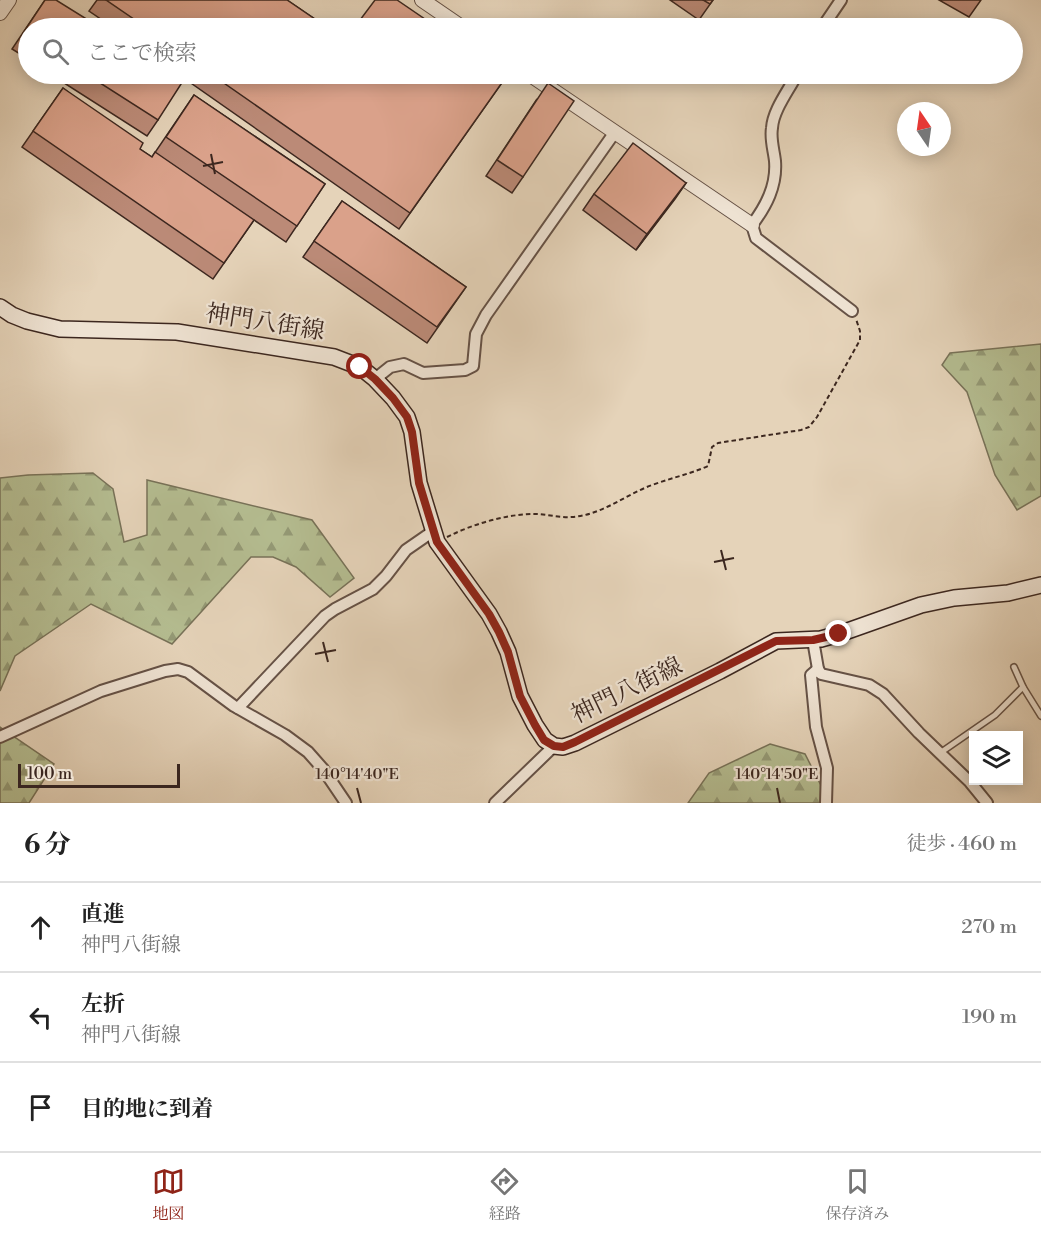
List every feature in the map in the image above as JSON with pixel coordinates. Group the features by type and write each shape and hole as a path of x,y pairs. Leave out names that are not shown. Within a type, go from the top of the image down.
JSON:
{"main road":[{"name":"神門八街線","path":"0,307 27,321 60,329 177,332 334,357 360,367 393,398 407,417 412,432 419,483 435,537 494,623 508,652 514,679 527,711 544,740 554,746 563,747 575,742 776,641 813,640 839,634 921,605 954,598 1008,593 1041,585"}],"street":[{"path":"0,13 9,0"},
{"path":"422,0 448,18"},
{"path":"829,18 841,0"},
{"path":"544,84 752,225 756,238 852,311"},
{"path":"752,225 768,203 773,187 775,165 771,129 792,84"},
{"path":"375,379 390,367 404,364 423,373 465,370 472,366 476,334 486,315 615,132"},
{"path":"238,708 325,616 373,589 406,550 435,537"},
{"path":"813,640 821,674 869,685 883,694 970,782 987,803"},
{"path":"0,737 101,691 178,669 188,672 238,708 285,735 308,752 323,769 346,803"},
{"path":"818,669 811,675 816,727 827,768 825,803"},
{"path":"495,803 554,746"}],"lane":[{"path":"1014,667 1041,716"},
{"path":"940,753 994,715 1023,687"}],"path":[{"path":"435,537 487,522 535,514 571,517 590,514 650,486 708,466 712,447 718,443 809,427 817,417 860,340 858,322 852,311"}],"green space":[{"path":"1041,344 1041,496 1017,510 995,475 967,392 942,365 950,353"},
{"path":"93,473 113,489 124,542 147,535 147,480 312,520 354,578 330,597 296,567 273,557 251,557 172,644 91,604 15,656 0,691 0,478"},
{"path":"0,727 54,764 29,803 0,803"},
{"path":"770,744 805,754 830,803 688,803 709,773"}],"building":[{"path":"45,0 56,0 85,18 33,18"},
{"path":"106,0 287,0 313,18 132,18"},
{"path":"375,0 397,0 423,18 362,18"},
{"path":"102,84 181,84 158,120"},
{"path":"225,84 501,84 410,213"},
{"path":"547,84 574,101 523,177 497,160"},
{"path":"63,88 143,143 140,149 152,157 155,152 254,220 224,263 33,131"},
{"path":"194,95 325,184 297,226 166,137"},
{"path":"633,143 686,183 647,234 594,194"},
{"path":"342,201 466,287 437,327 314,241"}],"route":[{"path":"360,367 393,398 407,417 412,432 419,483 432,532 489,614 508,652 514,679 527,711 544,740 554,746 563,747 575,742 776,641 813,640 839,634"}]}
